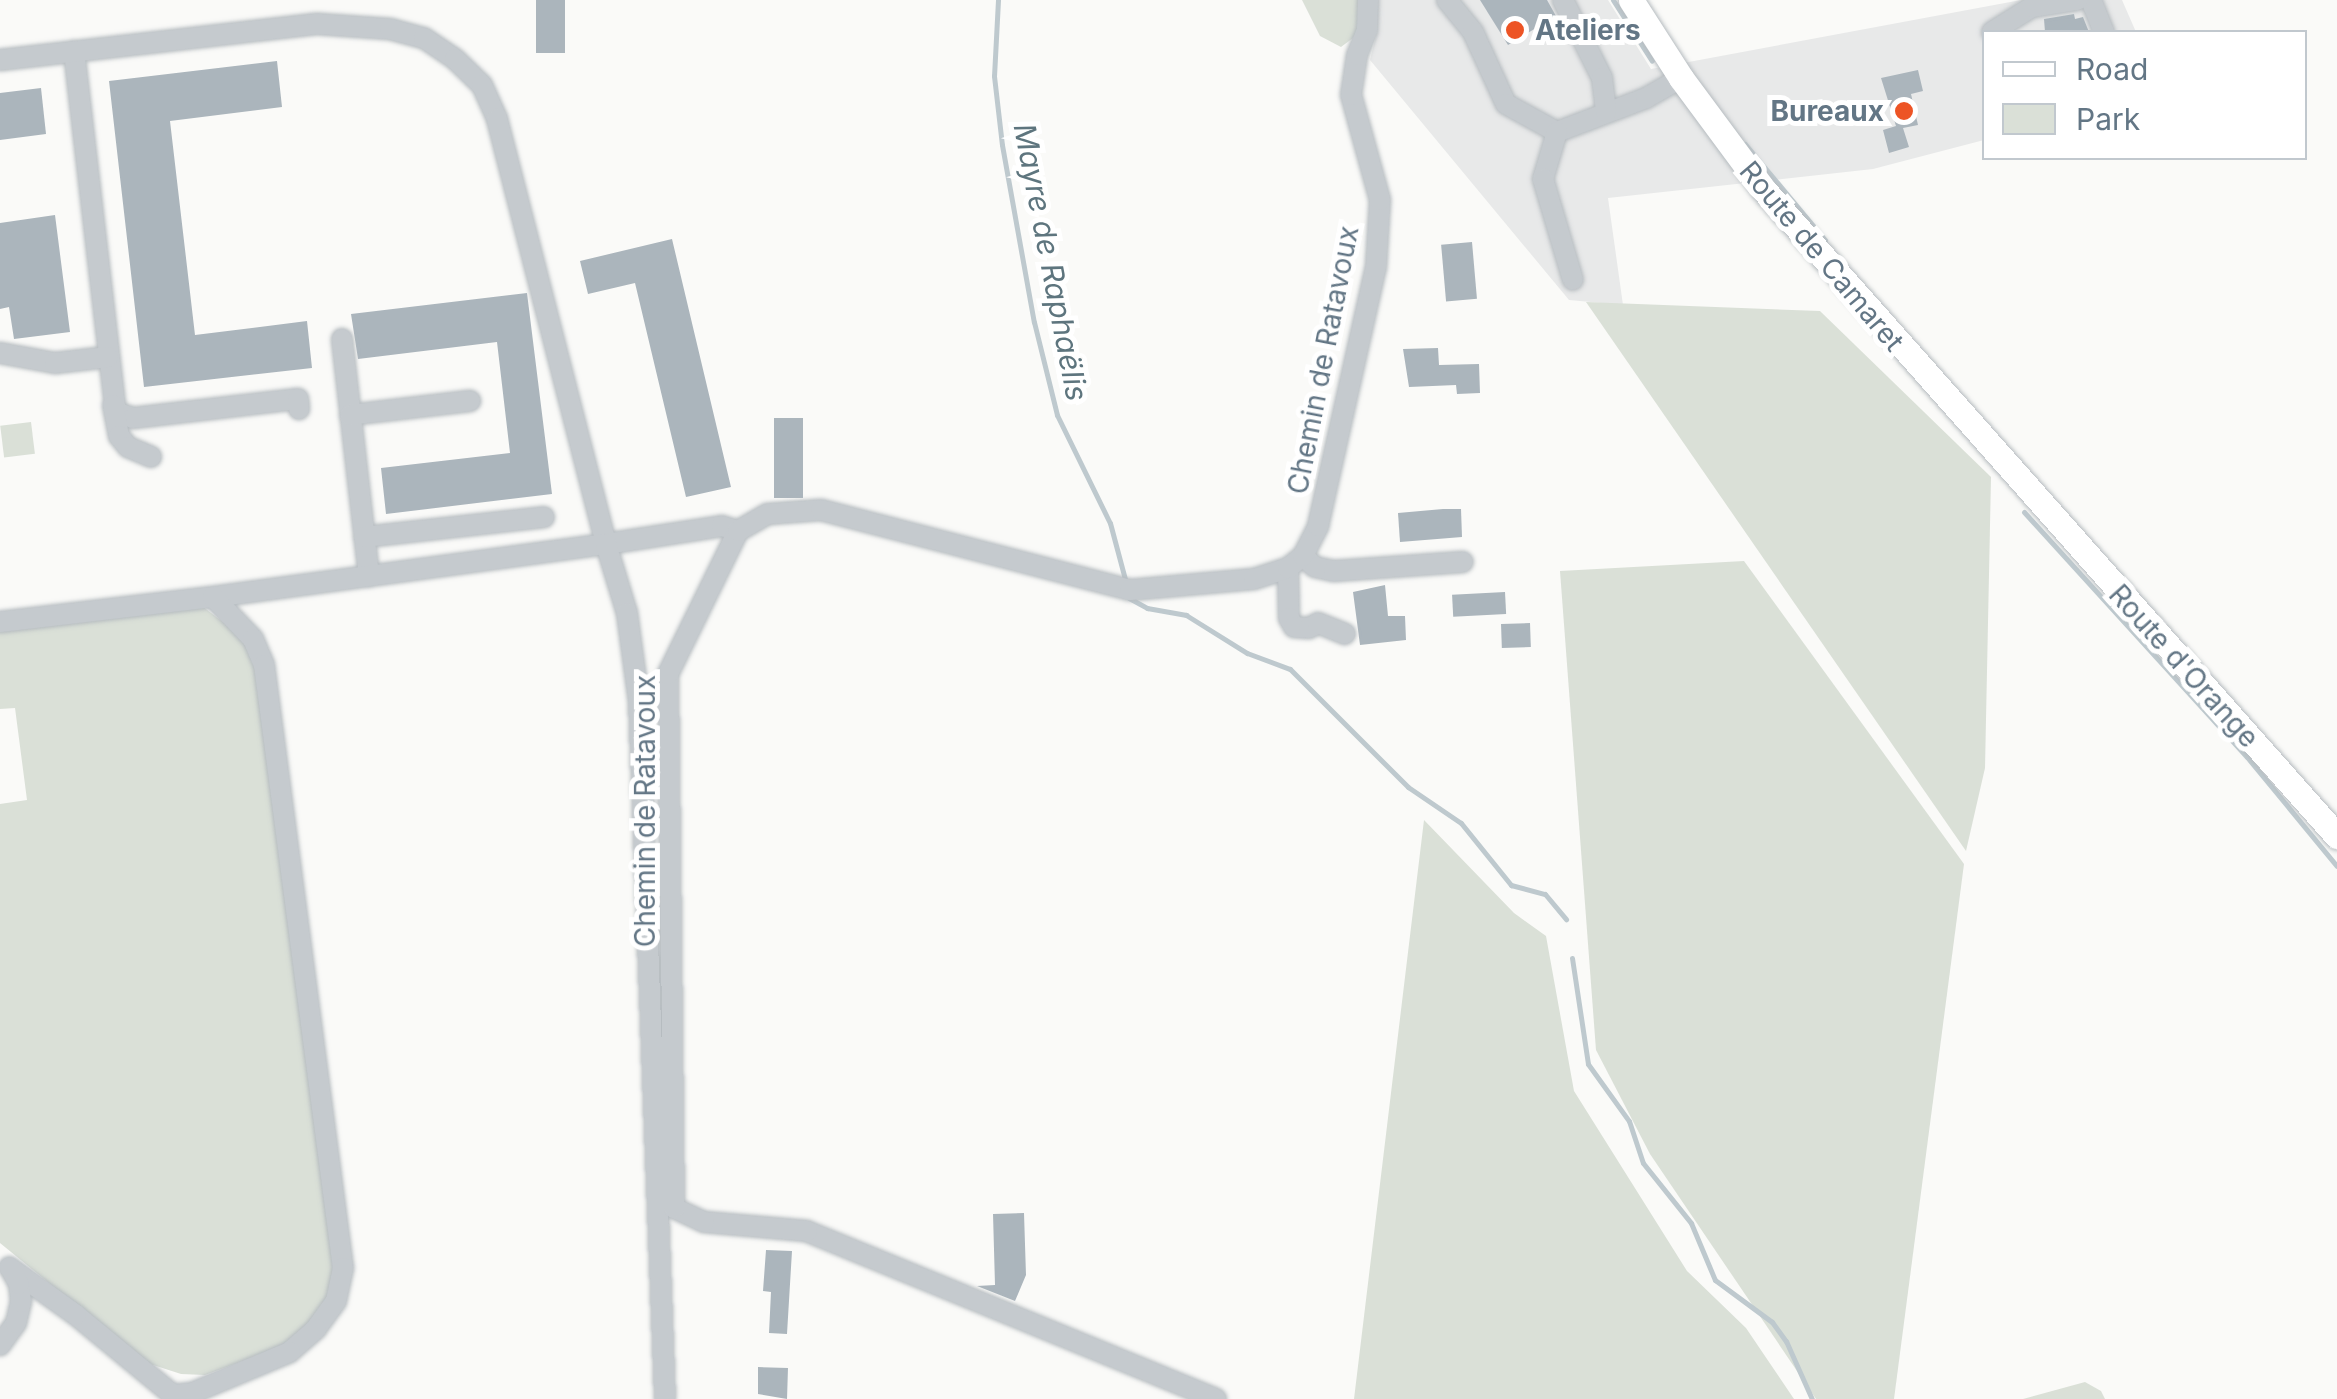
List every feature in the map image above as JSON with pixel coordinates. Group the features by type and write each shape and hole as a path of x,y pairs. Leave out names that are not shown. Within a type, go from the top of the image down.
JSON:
{"main road":[{"name":"Route de Camaret","path":"1631,0 1680,78 1764,190 2032,496"},
{"name":"Route d'Orange","path":"2032,496 2337,836"}],"street":[{"name":"Chemin de Ratavoux","path":"1295,562 1318,526 1376,267 1380,200 1352,95 1356,55 1367,30 1368,0"},
{"path":"1447,0 1474,32 1506,104 1557,132"},
{"path":"1563,0 1602,78 1606,112"},
{"path":"1995,30 2032,7 2077,0"},
{"path":"2091,0 2103,30"},
{"path":"0,60 278,26 353,24 424,38 455,59 482,85 497,119 627,613 639,702 665,1399"},
{"path":"74,51 112,402 119,436 138,454 151,457"},
{"path":"1557,132 1646,98 1680,78"},
{"path":"1557,132 1543,179 1573,280"},
{"path":"342,339 368,576"},
{"path":"0,353 55,363 108,357"},
{"path":"112,402 116,412 133,418 298,400 300,410"},
{"path":"350,415 470,401"},
{"path":"0,622 212,597 722,526 738,531 768,514 820,510 1130,590 1254,578 1295,562 1334,571 1462,562"},
{"path":"364,537 544,517"},
{"name":"Chemin de Ratavoux","path":"738,531 668,674 674,1208 704,1222 807,1231 1216,1399"},
{"path":"1295,562 1289,618 1294,626 1308,628 1318,623 1344,634"},
{"path":"5,1264 76,1315 173,1395 192,1394 290,1352 316,1329 336,1301 343,1268 340,1226 264,665 253,639 212,597"},
{"path":"0,1345 16,1323 21,1302 19,1284 5,1264"}],"shaded area":[{"path":"1377,0 1608,0 1651,69 2021,0 2122,0 2135,30 1982,30 1982,141 1873,169 1608,198 1623,305 1569,300 1370,60 1377,32"}],"green space":[{"path":"1302,0 1360,0 1357,35 1341,47 1320,36"},
{"path":"1586,302 1820,311 1991,477 1985,768 1966,851"},
{"path":"31,422 35,454 4,458 0,426"},
{"path":"1744,561 1964,864 1894,1399 1816,1399 1650,1154 1596,1050 1560,571"},
{"path":"202,606 241,636 256,665 334,1257 330,1293 312,1323 280,1347 205,1375 181,1374 147,1363 0,1243 0,804 27,800 15,708 0,709 0,630"},
{"path":"1424,820 1514,913 1546,936 1574,1091 1687,1271 1746,1328 1794,1399 1354,1399"},
{"path":"2085,1382 2101,1391 2105,1399 2023,1399"}],"building":[{"path":"536,0 565,0 565,53 536,53"},
{"name":"Ateliers","path":"1480,0 1547,0 1556,16 1508,45"},
{"path":"2074,14 2075,19 2083,17 2088,30 2045,30 2044,19"},
{"path":"277,61 282,107 170,121 195,335 307,321 312,368 144,387 109,81"},
{"name":"Bureaux","path":"1918,70 1923,91 1911,94 1918,125 1903,128 1909,147 1889,153 1883,130 1896,126 1881,78"},
{"path":"41,88 46,134 0,140 0,93"},
{"path":"55,215 70,332 14,339 9,307 0,309 0,223"},
{"path":"672,239 731,487 686,497 635,283 588,294 580,261"},
{"path":"1472,242 1477,299 1446,301 1441,245"},
{"path":"527,293 552,494 386,514 381,468 510,453 497,342 358,359 351,314"},
{"path":"1438,348 1439,365 1479,364 1480,393 1457,394 1456,385 1409,387 1403,349"},
{"path":"774,418 803,418 803,498 774,498"},
{"path":"1461,509 1462,537 1400,542 1398,513"},
{"path":"1385,585 1388,616 1405,616 1406,640 1360,645 1353,592"},
{"path":"1505,592 1506,614 1453,617 1452,595"},
{"path":"1530,623 1531,647 1502,648 1501,624"},
{"path":"1024,1213 1026,1275 1015,1301 977,1286 995,1285 993,1214"},
{"path":"766,1250 792,1251 787,1334 769,1333 771,1292 763,1291"},
{"path":"758,1367 788,1368 787,1399 758,1394"}],"waterway":[{"name":"Mayre de Raphaëlis","path":"998,0 994,76 1002,145 1034,322 1057,415 1110,523 1125,579"},
{"path":"1613,0 1652,61"},
{"path":"1745,144 1825,240"},
{"path":"2024,512 2247,757 2337,866"},
{"name":"Mayre de Raphaëlis","path":"1129,598 1147,608 1186,615 1247,653 1290,669 1408,787 1461,823 1511,885 1545,894 1566,919"},
{"name":"Mayre de Raphaëlis","path":"1572,958 1588,1064 1629,1121 1643,1163 1691,1223 1715,1280 1772,1322 1786,1341 1812,1399"}],"place":[{"name":"Ateliers","path":"1515,30"},
{"name":"Bureaux","path":"1904,111"}]}
